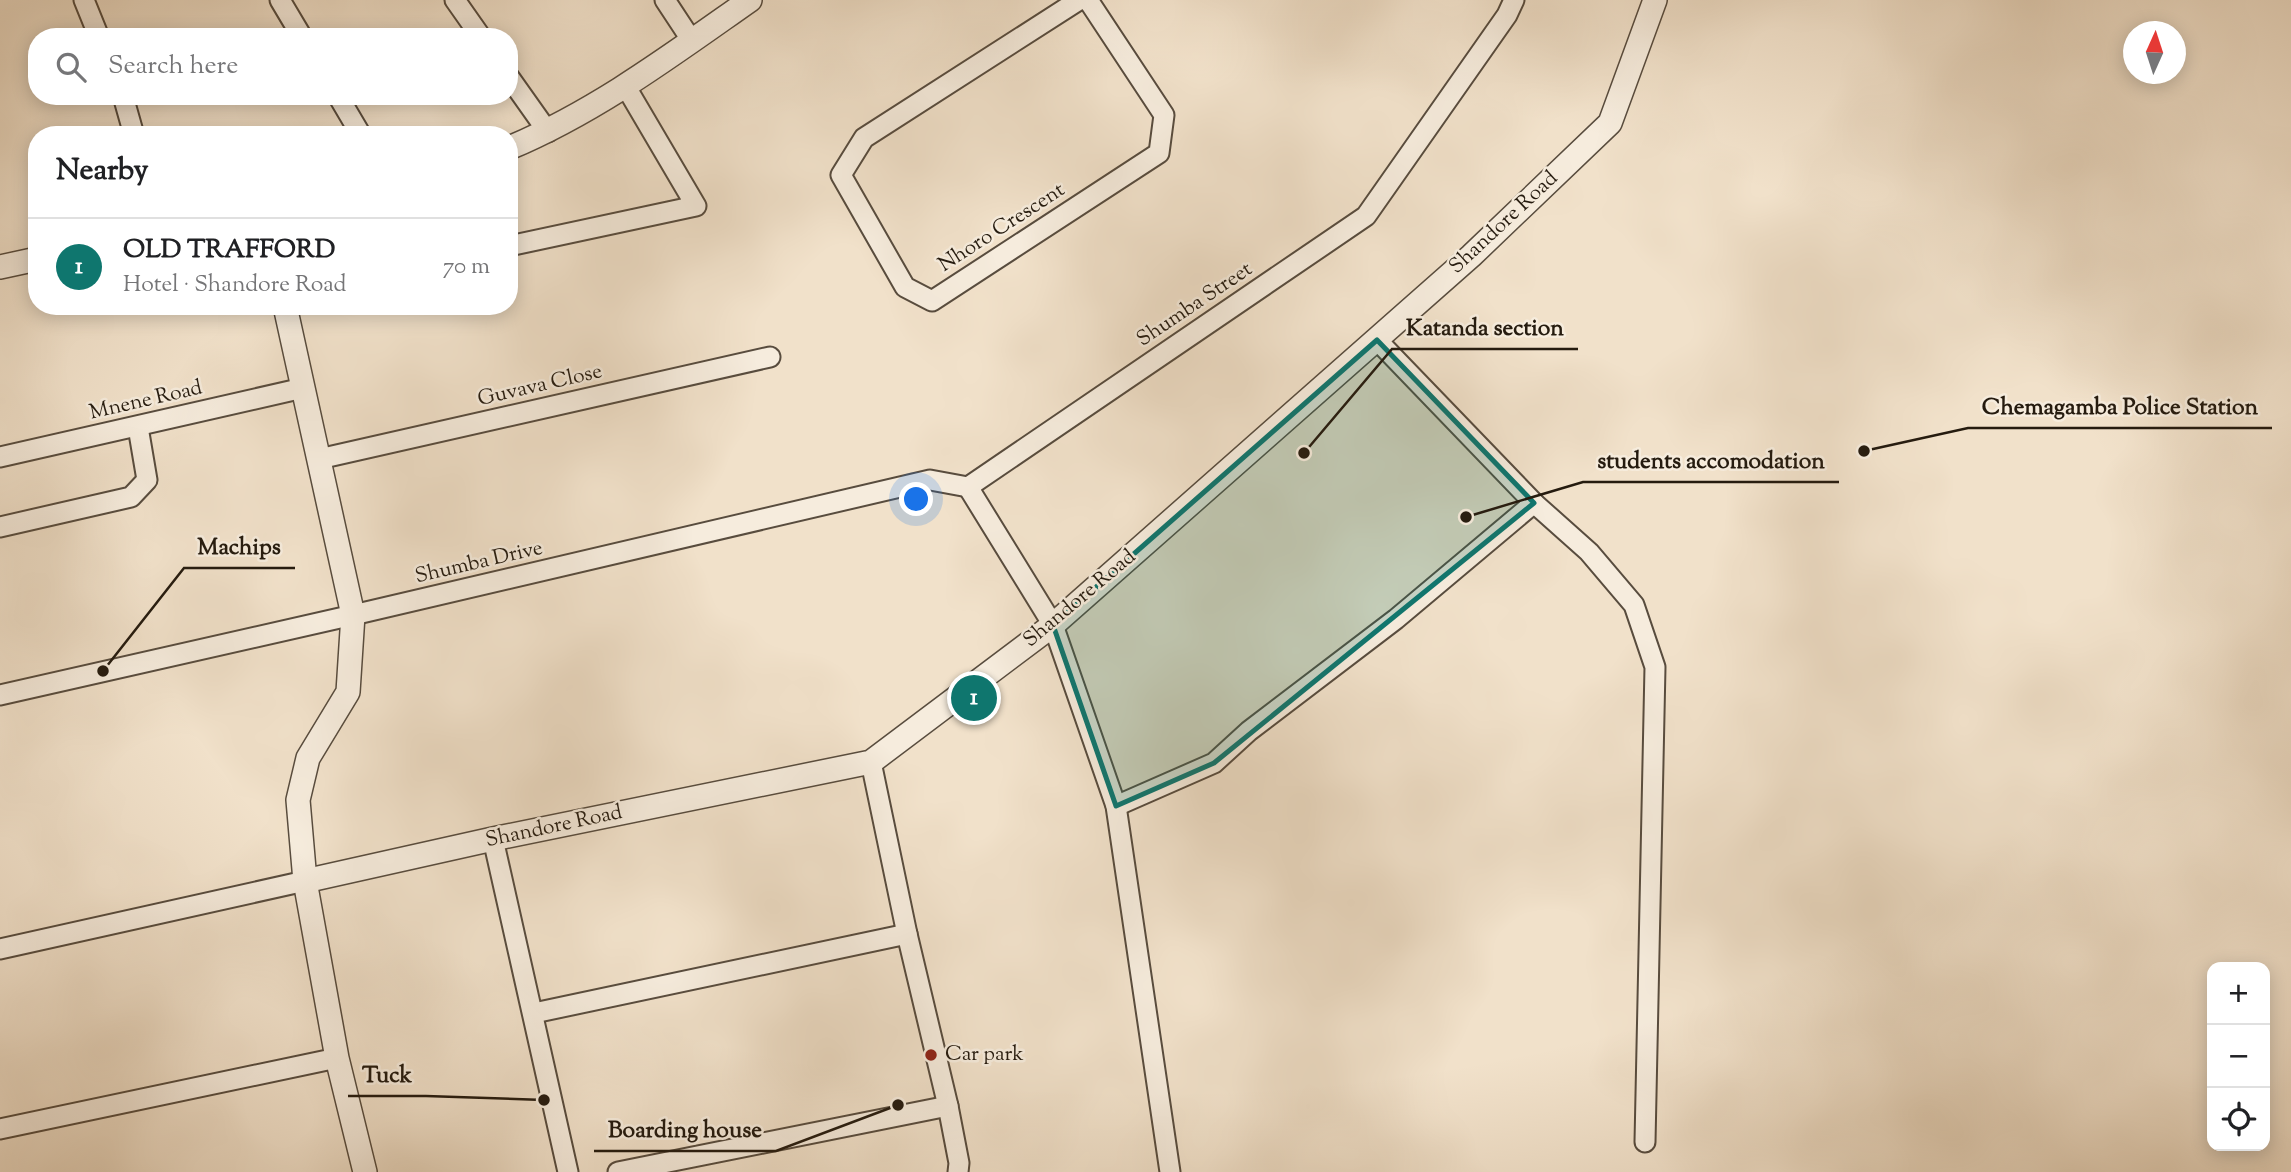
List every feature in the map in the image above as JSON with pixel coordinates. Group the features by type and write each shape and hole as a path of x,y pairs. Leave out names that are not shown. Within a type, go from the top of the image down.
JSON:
{"street":[{"path":"84,0 95,28"},
{"path":"280,0 297,28"},
{"path":"455,0 475,28"},
{"path":"665,0 692,41"},
{"path":"518,144 548,132 625,87 750,0"},
{"name":"Nhoro Crescent","path":"1080,0 864,138 841,174 905,287 932,301 1159,153 1164,115 1088,0"},
{"name":"Shumba Street","path":"968,487 1366,216 1507,15 1514,0"},
{"name":"Shandore Road","path":"305,881 493,839 871,762 1053,625 1471,256 1610,122 1655,0"},
{"path":"518,244 696,206 625,87"},
{"path":"518,90 548,132"},
{"path":"126,105 131,126"},
{"path":"343,105 356,126"},
{"path":"0,267 28,262"},
{"path":"287,315 353,615 348,692 308,758 298,800 305,881 337,1058 365,1172"},
{"path":"1377,340 1534,503 1589,552 1634,605 1655,667 1645,1142"},
{"name":"Guvava Close","path":"319,459 770,357"},
{"name":"Mnene Road","path":"0,457 303,388"},
{"path":"0,527 131,496 147,480 138,427"},
{"name":"Shumba Drive","path":"0,695 930,480 968,487"},
{"path":"968,487 1053,625 1116,806 1170,1172"},
{"path":"1116,806 1214,762 1396,619 1534,503"},
{"path":"871,762 907,934 948,1106 959,1163 958,1172"},
{"path":"493,839 568,1172"},
{"path":"0,949 305,881"},
{"path":"534,1013 907,934"},
{"path":"0,1129 337,1058"},
{"path":"618,1172 948,1106"}],"highlighted area":[{"path":"1377,340 1534,503 1214,763 1116,806 1053,625"}],"place":[{"name":"Chemagamba Police Station","path":"1864,451"},
{"name":"Katanda section","path":"1304,453"},
{"name":"students accomodation","path":"1466,517"},
{"name":"Machips","path":"103,671"},
{"name":"OLD TRAFFORD","path":"974,698"},
{"name":"Car park","path":"931,1055"},
{"name":"Tuck","path":"544,1100"},
{"name":"Boarding house","path":"898,1105"}]}
